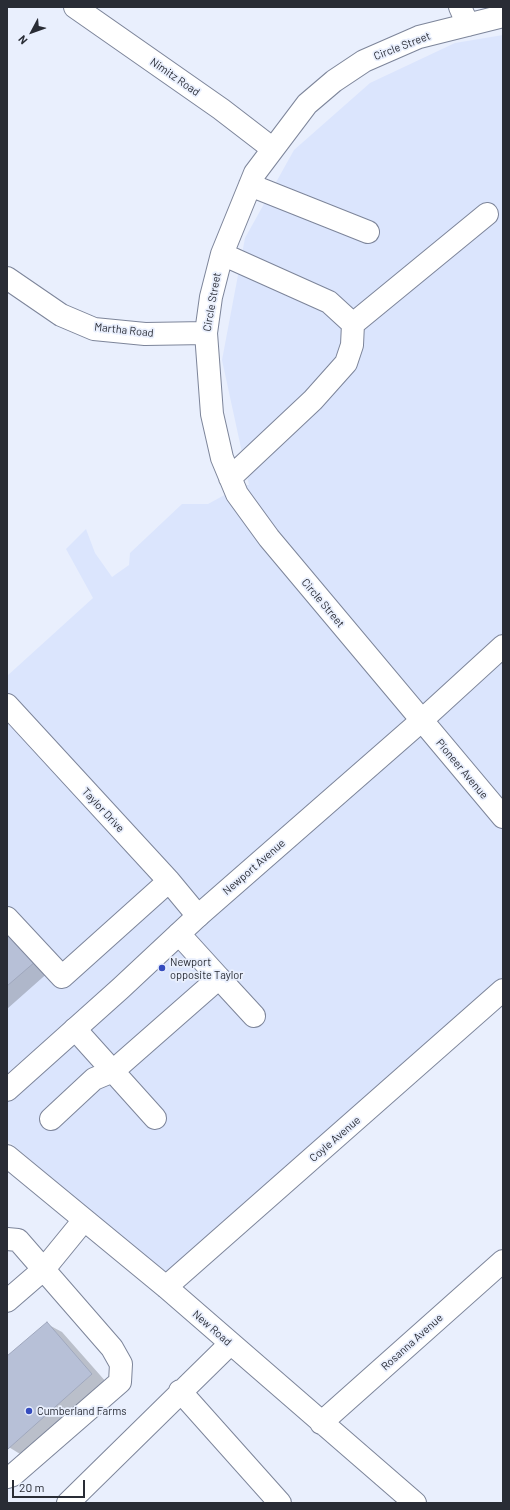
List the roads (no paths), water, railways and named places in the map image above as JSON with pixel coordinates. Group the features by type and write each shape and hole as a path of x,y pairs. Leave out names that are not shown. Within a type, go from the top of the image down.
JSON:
{"street":[{"name":"Nimitz Road","path":"75,7 221,109 273,148"},
{"name":"Circle Street","path":"421,721 269,538 237,494 222,458 212,414 206,333 211,297 222,254 255,173 307,104 334,81 364,61 464,16 503,16"},
{"path":"250,185 368,232"},
{"path":"230,478 313,400 346,363 352,345 354,324 487,214"},
{"path":"222,254 329,302 354,324"},
{"name":"Martha Road","path":"7,278 61,314 94,328 145,334 206,333"},
{"name":"Newport Avenue","path":"7,1090 76,1029 198,916 421,721 503,646"},
{"name":"Taylor Drive","path":"7,706 168,881 198,916"},
{"name":"Pioneer Avenue","path":"421,721 503,817"},
{"path":"7,918 62,976 168,881"},
{"path":"179,934 254,1016"},
{"path":"51,1119 94,1079 113,1070 219,978"},
{"name":"Coyle Avenue","path":"166,1287 503,990"},
{"path":"76,1029 155,1118"},
{"name":"New Road","path":"7,1156 166,1287 415,1503"},
{"path":"8,1299 44,1270 84,1220"},
{"path":"7,1239 18,1240 112,1348 121,1364 120,1382 14,1475 7,1477"},
{"name":"Rosanna Avenue","path":"321,1423 503,1261"},
{"path":"68,1503 180,1391 230,1344"},
{"path":"180,1391 280,1503"}],"place":[{"name":"Newport opposite Taylor","path":"162,968"},
{"name":"Cumberland Farms","path":"29,1411"}]}
